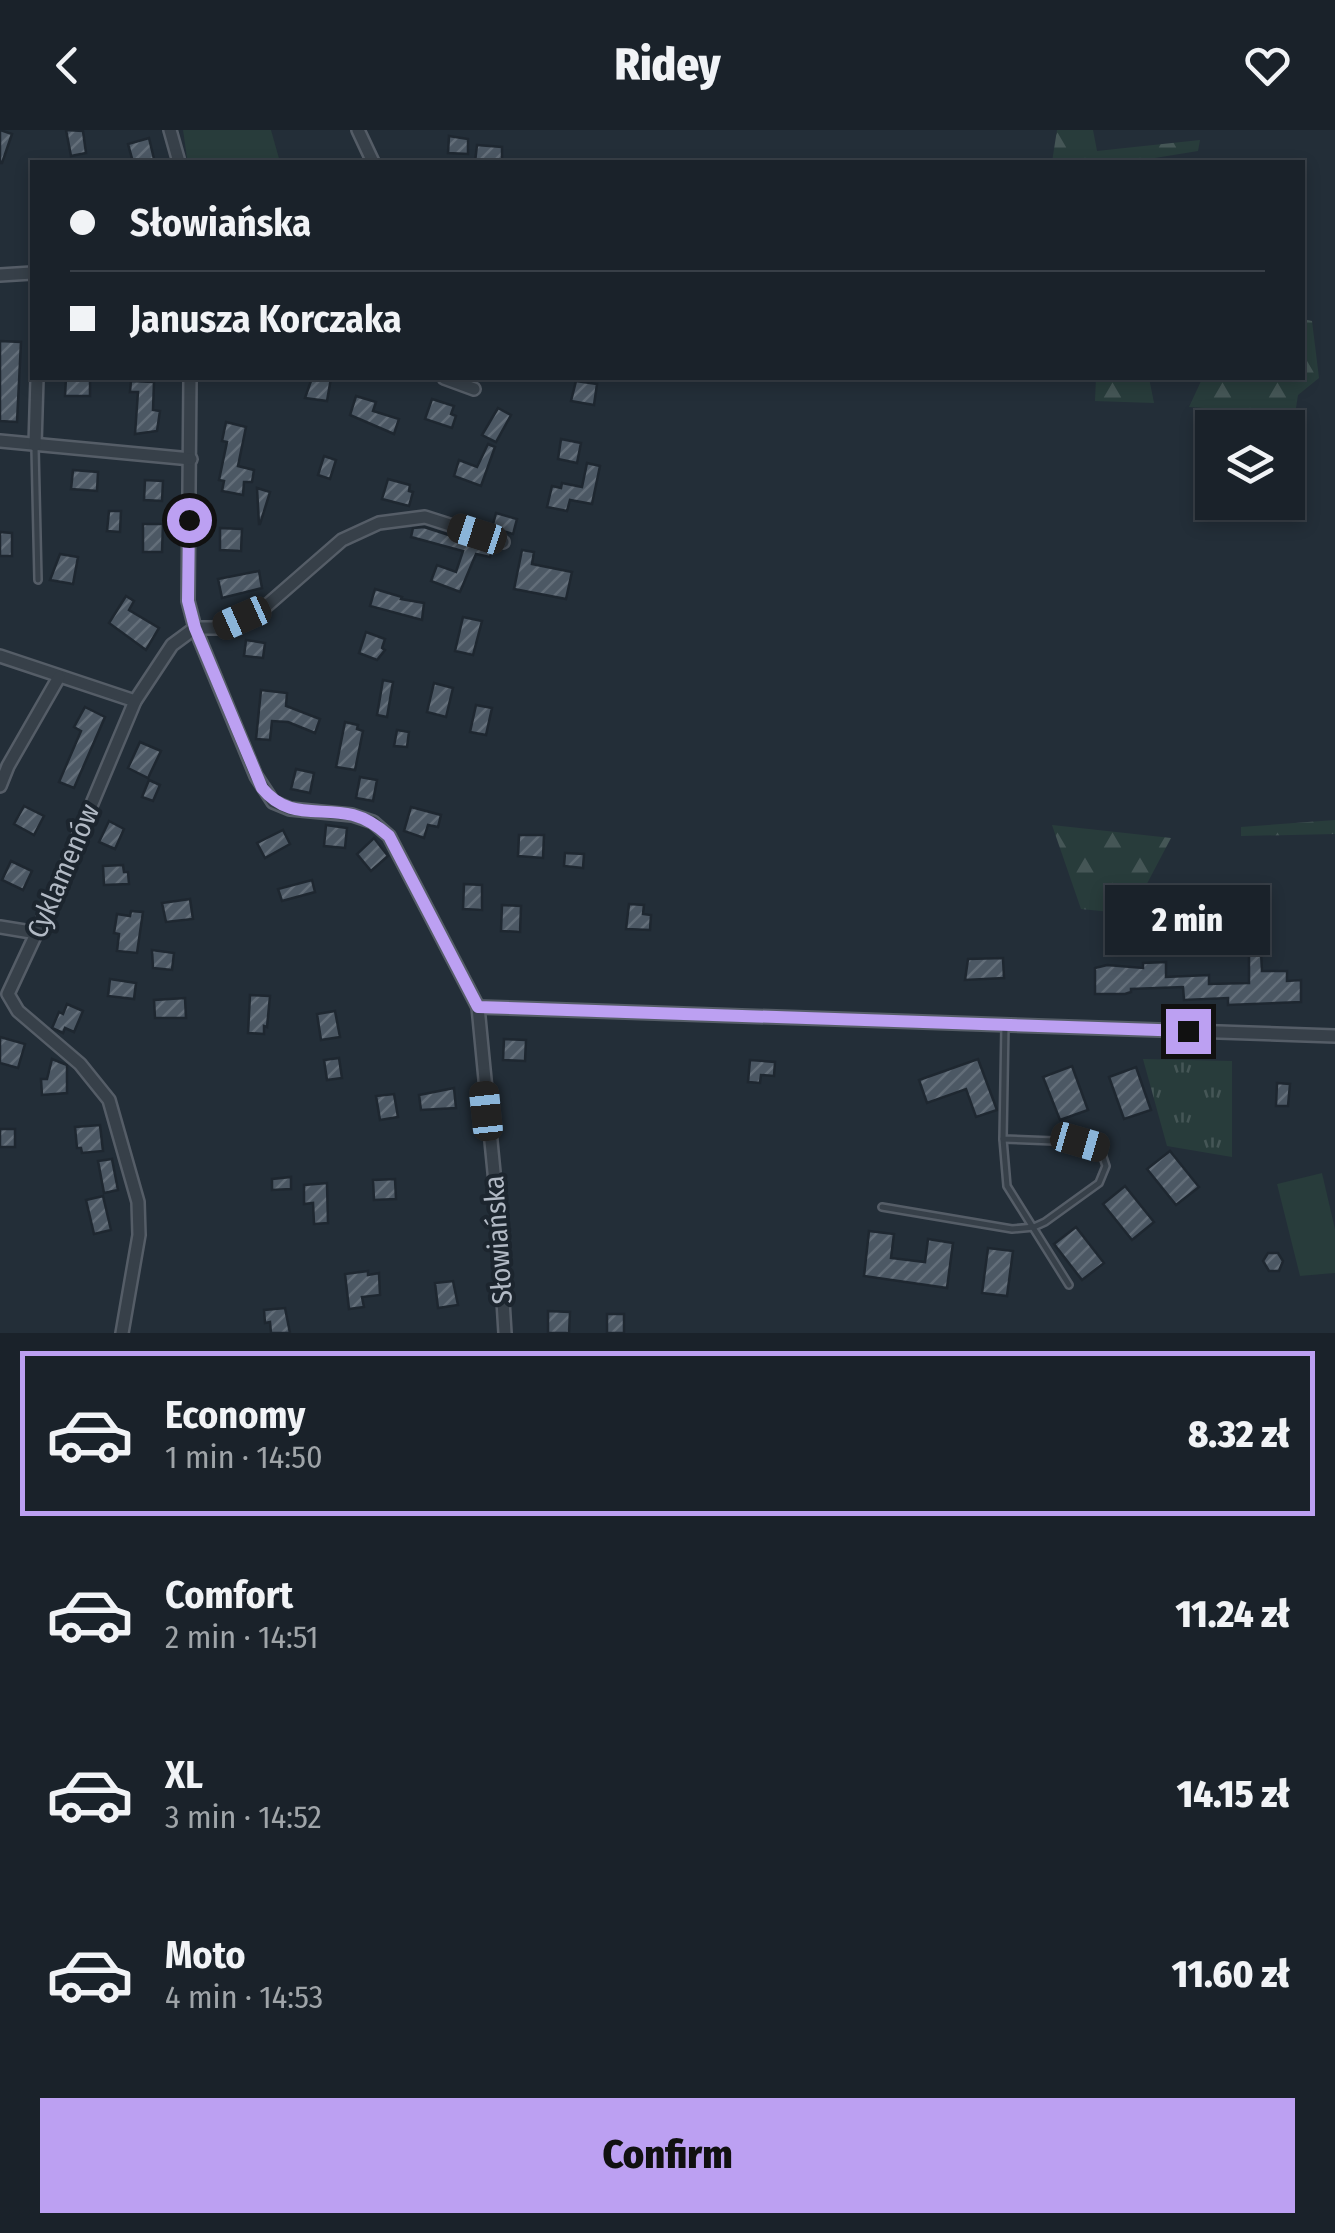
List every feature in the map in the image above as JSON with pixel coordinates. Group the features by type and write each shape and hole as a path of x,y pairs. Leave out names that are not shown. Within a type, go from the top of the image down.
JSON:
{"street":[{"path":"170,130 178,160"},
{"path":"358,130 372,160"},
{"path":"0,275 30,273"},
{"path":"35,444 37,380"},
{"name":"Słowiańska","path":"190,380 188,601 195,628 262,788 273,802 290,809 352,815 373,822 389,836 478,1007 505,1333"},
{"path":"449,380 474,389"},
{"path":"0,442 190,458"},
{"path":"195,628 220,628 264,608 342,540 380,523 425,517 503,542"},
{"name":"Cyklamenów","path":"122,1333 138,1234 138,1202 109,1100 80,1064 18,1011 8,994 135,701 172,645 195,628"},
{"path":"0,656 135,701"},
{"path":"0,786 59,678"},
{"path":"0,928 36,934"},
{"path":"478,1007 1335,1036"}],"lane":[{"path":"35,444 38,580"},
{"path":"1005,1025 1003,1139 1007,1186 1068,1285"},
{"path":"882,1207 1012,1229 1034,1227 1099,1183 1106,1166 1100,1148 1080,1142 1003,1139"}],"green space":[{"path":"183,130 271,130 279,160 190,160"},
{"path":"1057,130 1093,130 1097,151 1200,140 1198,151 1142,160 1052,160"},
{"path":"1305,319 1312,321 1319,378 1298,395 1296,410 1189,407 1202,380 1305,380"},
{"path":"1096,380 1149,380 1154,403 1095,401"},
{"path":"1335,820 1335,834 1241,836 1241,827"},
{"path":"1052,825 1171,838 1131,914 1081,909"},
{"path":"1143,1059 1232,1061 1232,1157 1167,1146"},
{"path":"1322,1173 1335,1229 1335,1273 1300,1276 1277,1184"}],"building":[{"path":"0,130 12,134 2,163 0,163"},
{"path":"66,130 83,131 86,153 71,156"},
{"path":"449,136 468,139 468,154 448,153"},
{"path":"149,138 154,159 132,160 128,144"},
{"path":"477,145 502,147 502,160 475,160"},
{"path":"0,341 21,342 17,422 0,421"},
{"path":"66,380 90,380 90,396 65,396"},
{"path":"311,380 331,380 327,401 305,398"},
{"path":"131,381 154,382 153,410 160,411 157,431 135,434 138,392 130,392"},
{"path":"576,381 597,384 594,405 571,401"},
{"path":"356,396 376,402 373,411 399,419 394,434 350,415"},
{"path":"432,399 454,406 452,428 425,419"},
{"path":"498,408 511,415 496,442 482,435"},
{"path":"226,422 246,427 238,466 254,470 252,482 244,482 243,495 222,491 224,481 219,480 227,442 222,441"},
{"path":"561,439 581,443 577,463 558,459"},
{"path":"488,444 495,447 481,486 454,476 459,460 477,467"},
{"path":"324,456 336,460 330,479 318,475"},
{"path":"587,463 600,466 592,504 570,500 567,511 547,507 552,486 561,488 562,483 582,487"},
{"path":"73,470 98,472 97,491 71,489"},
{"path":"388,479 410,485 409,491 413,492 409,506 382,499"},
{"path":"145,480 163,481 162,501 144,500"},
{"path":"257,488 270,492 260,524 259,524"},
{"path":"109,511 121,511 120,532 107,531"},
{"path":"496,513 517,519 513,534 492,528"},
{"path":"143,524 163,524 162,552 143,552"},
{"path":"424,527 492,549 490,557 476,554 460,592 431,581 437,565 456,572 463,551 411,537 413,528"},
{"path":"220,528 242,529 241,551 220,550"},
{"path":"0,532 12,533 12,556 0,556"},
{"path":"522,550 534,552 532,564 572,572 566,599 514,589"},
{"path":"60,554 78,557 73,584 50,580"},
{"path":"259,571 262,588 222,598 218,579"},
{"path":"375,589 424,603 422,620 370,606"},
{"path":"126,596 134,601 129,610 159,628 146,650 109,623"},
{"path":"463,617 482,621 473,655 455,651"},
{"path":"366,632 385,639 385,650 377,660 359,653"},
{"path":"246,640 265,643 263,658 244,656"},
{"path":"383,680 393,682 387,717 377,715"},
{"path":"434,683 453,688 446,717 427,712"},
{"path":"261,690 287,693 286,706 320,719 315,733 288,722 272,721 270,740 256,739"},
{"path":"476,705 492,708 486,735 470,732"},
{"path":"85,707 105,717 74,788 59,782 81,731 74,727"},
{"path":"345,722 358,725 357,729 363,731 355,770 336,767"},
{"path":"397,730 409,732 407,747 394,746"},
{"path":"140,742 161,751 148,778 128,768"},
{"path":"296,769 314,773 310,793 291,789"},
{"path":"360,777 377,780 373,801 356,798"},
{"path":"149,780 160,785 153,801 142,797"},
{"path":"24,806 44,816 34,835 14,824"},
{"path":"411,807 441,815 438,827 428,825 424,838 404,831"},
{"path":"109,821 124,829 115,849 99,842"},
{"path":"326,825 347,828 345,848 324,846"},
{"path":"283,830 290,844 265,858 257,843"},
{"path":"519,835 544,835 543,858 518,856"},
{"path":"374,838 388,856 371,871 357,854"},
{"path":"565,853 584,854 583,868 564,866"},
{"path":"11,861 32,871 23,890 2,880"},
{"path":"123,865 129,884 104,885 103,866"},
{"path":"312,880 315,892 282,901 278,889"},
{"path":"464,884 482,885 482,910 463,909"},
{"path":"190,899 193,919 166,922 162,903"},
{"path":"629,904 644,905 643,914 651,915 650,930 626,929"},
{"path":"502,905 521,906 520,932 501,931"},
{"path":"131,911 143,912 137,953 117,951 119,934 114,933 117,914 130,916"},
{"path":"152,950 174,953 172,970 153,968"},
{"path":"1261,952 1262,971 1287,971 1287,981 1301,980 1301,1002 1228,1005 1228,998 1184,1000 1183,987 1095,994 1095,968 1107,965 1143,968 1143,963 1166,962 1166,977 1209,975 1209,984 1249,983 1249,953"},
{"path":"1003,958 1004,978 965,980 968,959"},
{"path":"110,979 136,983 134,999 108,996"},
{"path":"250,995 270,996 264,1034 248,1033"},
{"path":"185,998 186,1018 155,1018 154,1000"},
{"path":"67,1004 83,1011 74,1032 65,1028 63,1033 52,1028"},
{"path":"335,1011 340,1037 321,1040 317,1014"},
{"path":"0,1037 25,1044 18,1068 0,1063"},
{"path":"504,1039 526,1040 525,1061 503,1060"},
{"path":"339,1058 342,1078 327,1080 324,1060"},
{"path":"52,1059 67,1065 67,1093 42,1095 41,1079 47,1079"},
{"path":"978,1059 997,1110 976,1117 966,1089 927,1103 919,1080"},
{"path":"750,1060 775,1062 774,1076 761,1075 760,1083 748,1082"},
{"path":"1072,1066 1088,1110 1060,1120 1043,1077"},
{"path":"1136,1067 1151,1110 1124,1119 1109,1077"},
{"path":"1277,1083 1290,1084 1288,1106 1276,1106"},
{"path":"454,1088 456,1108 421,1110 419,1095"},
{"path":"394,1094 398,1117 380,1120 376,1096"},
{"path":"100,1125 103,1151 82,1153 77,1148 75,1127"},
{"path":"0,1129 15,1129 15,1147 0,1147"},
{"path":"1170,1151 1199,1187 1176,1205 1147,1169"},
{"path":"112,1159 118,1190 104,1193 98,1161"},
{"path":"291,1177 291,1189 272,1190 272,1179"},
{"path":"395,1179 396,1199 374,1200 373,1180"},
{"path":"327,1183 328,1223 314,1224 313,1203 304,1204 304,1185"},
{"path":"1125,1186 1154,1222 1132,1240 1103,1204"},
{"path":"103,1196 111,1230 94,1234 86,1200"},
{"path":"1076,1227 1104,1263 1082,1280 1054,1244"},
{"path":"869,1231 894,1234 891,1258 925,1262 928,1239 953,1243 947,1288 864,1276"},
{"path":"988,1248 1013,1251 1007,1296 982,1293"},
{"path":"1268,1253 1278,1253 1283,1261 1279,1271 1269,1271 1263,1261"},
{"path":"368,1271 368,1275 379,1273 380,1295 362,1297 364,1307 349,1309 345,1274"},
{"path":"453,1281 458,1305 438,1308 435,1283"},
{"path":"285,1308 290,1333 271,1333 264,1310"},
{"path":"548,1311 570,1312 569,1333 548,1333"},
{"path":"607,1314 624,1314 624,1333 607,1333"}],"route":[{"path":"189,520 188,601 195,628 262,788 273,802 290,809 352,815 373,822 389,836 478,1007 1188,1031"}]}
